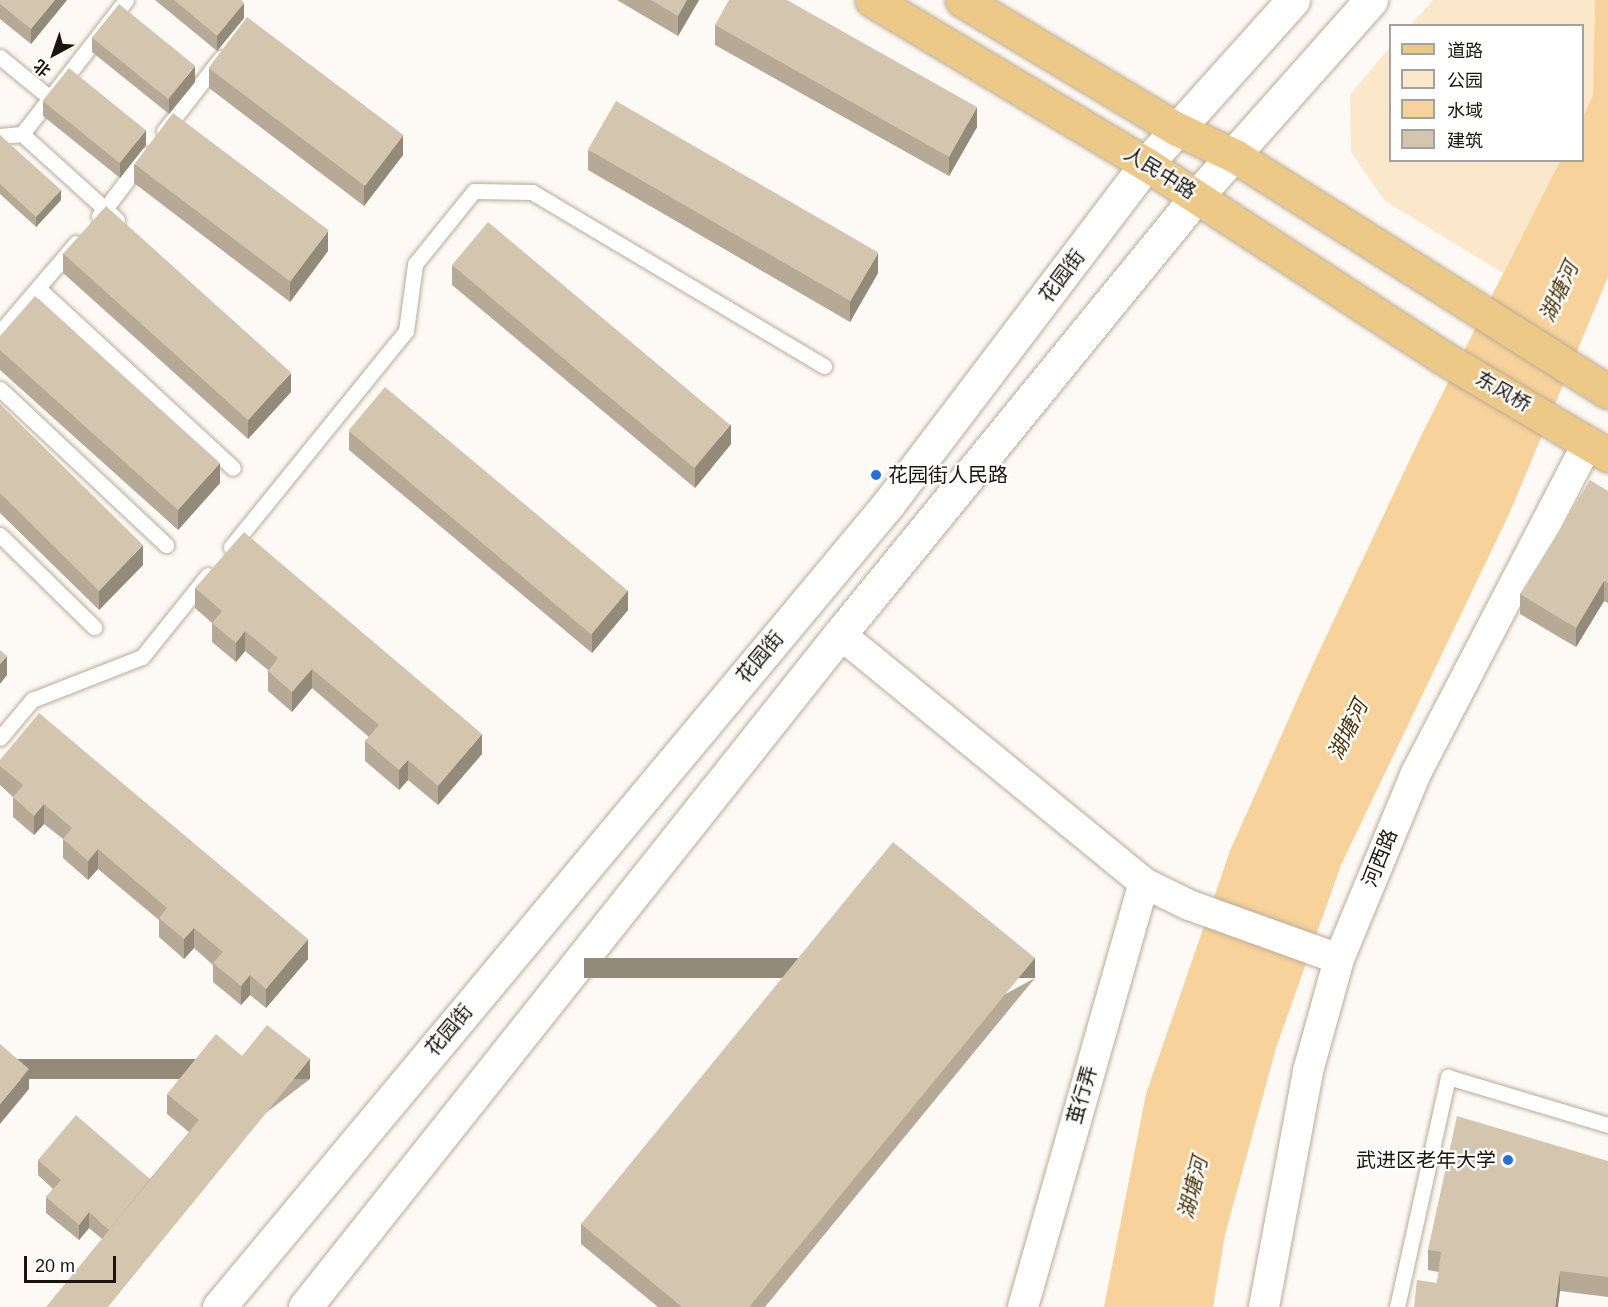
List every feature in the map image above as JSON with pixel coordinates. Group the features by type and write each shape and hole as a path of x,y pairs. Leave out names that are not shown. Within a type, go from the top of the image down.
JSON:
{"main road":[{"name":"人民中路","path":"872,0 1146,164 1442,357"},
{"path":"962,0 1177,129 1235,156 1596,385"},
{"name":"花园街","path":"219,1307 889,502 1146,164 1293,0"},
{"path":"305,1307 840,634 1197,196 1235,156 1371,0"},
{"name":"东风桥","path":"1442,357 1586,442"}],"street":[{"name":"河西路","path":"1264,1307 1327,955 1416,773 1586,442"},
{"path":"840,634 1143,883 1189,905 1327,955"},
{"name":"茧行弄","path":"1023,1307 1143,883"}],"lane":[{"path":"0,136 22,134 126,0"},
{"path":"0,332 105,209 228,48"},
{"path":"0,57 50,98"},
{"path":"22,134 131,232"},
{"path":"0,738 32,700 142,657 406,331 415,264 474,191 532,192 824,366"},
{"path":"38,288 233,468"},
{"path":"0,389 166,545"},
{"path":"0,535 94,627"},
{"path":"1397,1307 1448,1077 1608,1125"}],"green space":[{"path":"1433,0 1595,0 1593,95 1584,114 1584,24 1412,24"},
{"path":"1389,48 1389,162 1559,162 1503,273 1385,201 1351,152 1350,95"}],"water":[{"name":"湖塘河","path":"1595,0 1608,0 1608,277 1510,512 1341,865 1276,1048 1225,1235 1213,1307 1104,1307 1146,1094 1230,851 1314,662 1423,432 1559,162 1584,162 1584,114 1593,95"}],"building":[{"path":"0,0 55,0 31,29 0,4"},
{"path":"174,0 241,0 244,3 217,36"},
{"path":"651,0 687,0 678,16"},
{"path":"729,0 787,0 977,107 949,157 715,25"},
{"path":"119,4 195,66 168,99 92,37"},
{"path":"247,17 404,135 365,186 208,68"},
{"path":"69,68 146,130 120,163 43,101"},
{"path":"616,101 878,252 850,301 588,149"},
{"path":"173,113 329,230 290,281 134,164"},
{"path":"0,135 61,190 36,217 0,184"},
{"path":"106,206 291,373 248,420 63,254"},
{"path":"488,222 730,425 694,468 452,265"},
{"path":"35,296 220,463 178,510 0,350 0,336"},
{"path":"385,387 628,591 591,634 348,431"},
{"path":"0,404 143,545 99,591 0,493"},
{"path":"1590,480 1608,491 1608,583 1604,581 1576,628 1520,594"},
{"path":"244,532 482,734 438,786 408,760 399,770 365,741 379,725 312,669 292,692 268,671 278,658 245,631 236,643 212,623 222,611 195,588"},
{"path":"0,650 7,656 0,664"},
{"path":"39,713 308,939 266,989 250,975 241,986 213,963 223,952 194,928 184,939 159,918 167,908 98,849 88,861 63,839 72,828 44,804 34,816 13,797 23,785 0,766 0,760"},
{"path":"893,842 1035,958 749,1307 682,1307 581,1224"},
{"path":"267,1025 310,1059 108,1307 46,1307 199,1120 167,1094 216,1034 242,1056"},
{"path":"0,1044 29,1069 0,1104"},
{"path":"76,1115 150,1179 109,1230 89,1212 79,1225 46,1197 61,1180 38,1160"},
{"path":"1457,1116 1608,1161 1608,1277 1560,1271 1555,1307 1414,1307 1417,1280 1437,1283 1441,1252 1428,1250"}],"place":[{"name":"花园街人民路","path":"876,475"},
{"name":"武进区老年大学","path":"1508,1160"}]}
